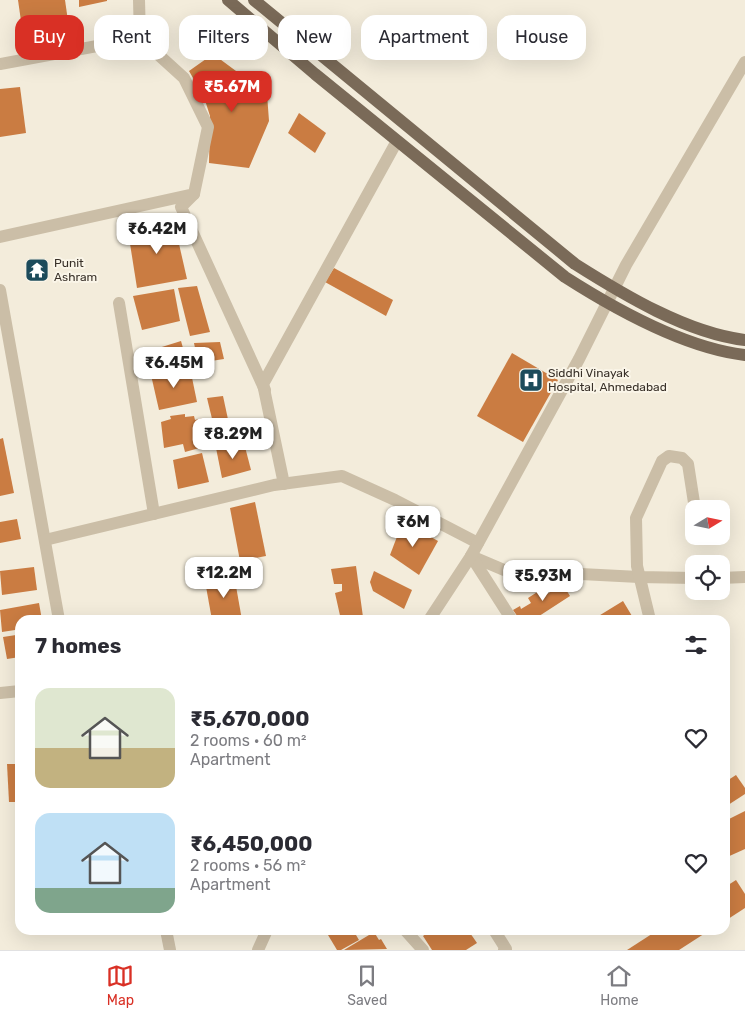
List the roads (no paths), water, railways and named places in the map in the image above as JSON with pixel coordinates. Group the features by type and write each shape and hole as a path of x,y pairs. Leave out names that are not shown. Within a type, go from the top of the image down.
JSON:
{"main road":[{"path":"228,0 397,141 565,277 606,303 667,332 723,352 745,355"},
{"path":"254,0 575,264 614,288 672,318 726,338 745,340"}],"street":[{"path":"139,0 139,15"},
{"path":"0,64 94,47"},
{"path":"164,60 184,78 208,127 194,194 180,207 264,390"},
{"path":"431,615 471,556 579,359 614,288 745,62"},
{"path":"284,484 263,384 397,141"},
{"path":"0,237 194,194"},
{"path":"0,290 58,615"},
{"path":"119,303 154,514"},
{"path":"649,615 637,566 636,518 662,461 669,456 682,458 688,464 694,500"},
{"path":"45,540 284,484 342,476 395,500 478,543"},
{"path":"471,556 504,570 685,578"},
{"path":"471,556 509,615"},
{"path":"730,578 745,577"},
{"path":"0,693 15,692"},
{"path":"167,935 170,950"},
{"path":"258,950 266,935"},
{"path":"410,935 423,950"},
{"path":"497,935 506,948 504,950"}],"place":[{"name":"Punit Ashram","path":"37,270"},
{"name":"Siddhi Vinayak Hospital, Ahmedabad","path":"531,380"}]}
